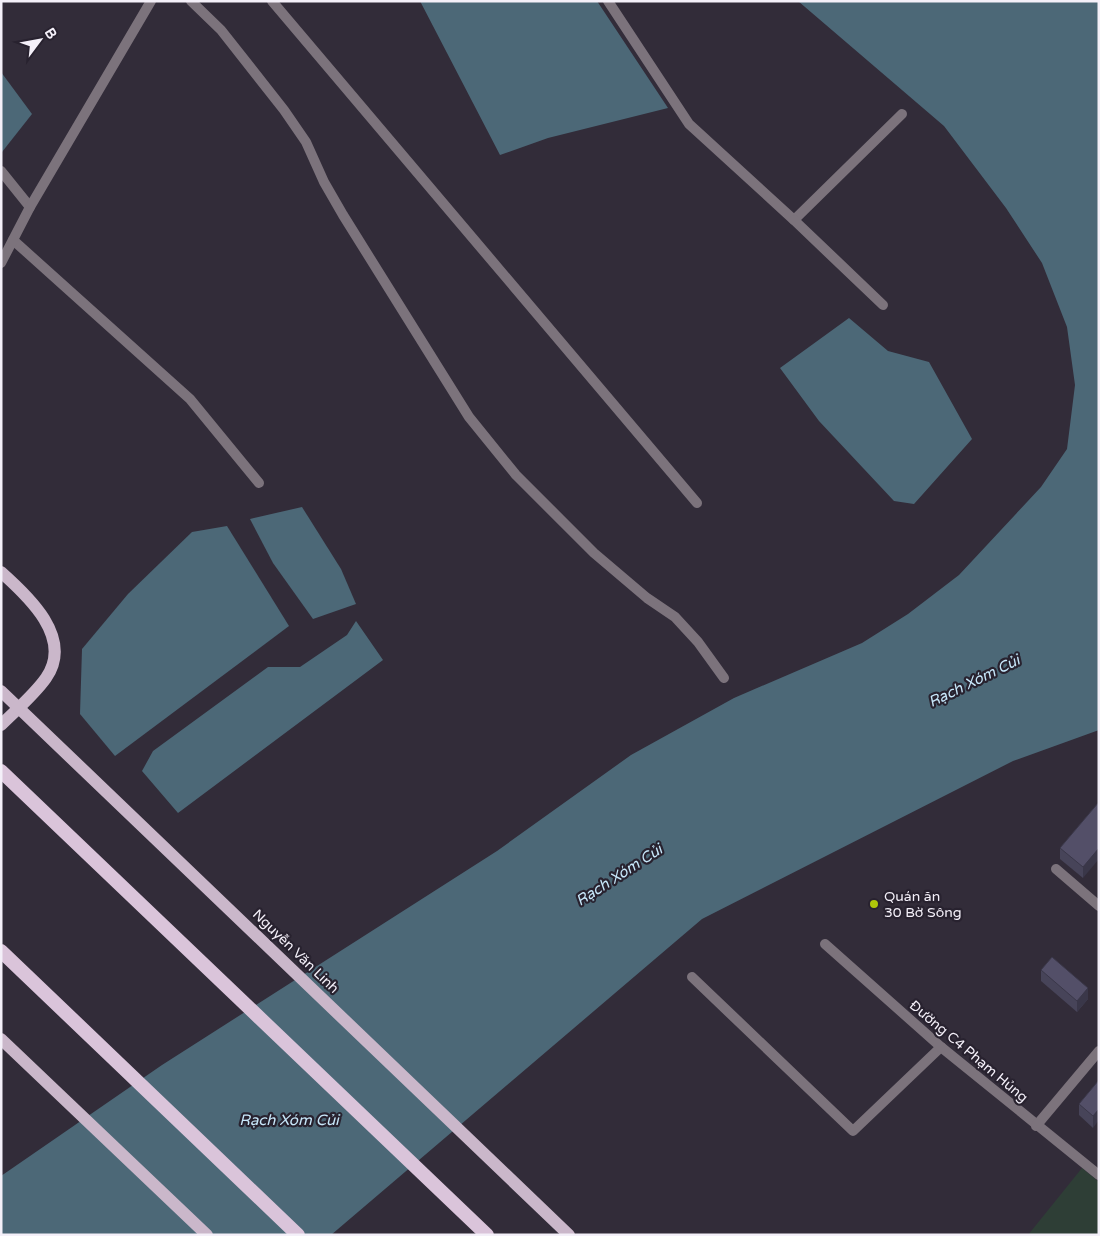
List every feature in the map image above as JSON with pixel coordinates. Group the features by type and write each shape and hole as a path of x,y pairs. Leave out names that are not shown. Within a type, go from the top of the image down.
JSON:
{"highway":[{"path":"1,771 487,1235"},
{"path":"1,951 298,1235"}],"main road":[{"path":"1,572 34,601 46,620 53,641 54,659 47,677 1,725"},
{"name":"Nguyễn Văn Linh","path":"1,691 569,1235"},
{"path":"1,1039 207,1235"}],"street":[{"path":"1,263 30,206 151,1"},
{"path":"191,1 221,30 290,118 306,142 324,182 343,214 469,417 516,475 562,523 647,598 676,617 698,642 724,678"},
{"path":"272,1 697,503"},
{"path":"608,1 689,124 883,305"},
{"path":"794,220 902,114"},
{"path":"1,171 30,206"},
{"path":"13,240 190,399 259,483"},
{"path":"1056,869 1099,906"},
{"name":"Đường C4 Phạm Hủng","path":"825,944 941,1047 1036,1126 1099,1175"},
{"path":"692,977 852,1132 941,1047"},
{"path":"1036,1126 1099,1050"}],"green space":[{"path":"1082,1168 1099,1182 1099,1235 1028,1235"}],"water":[{"path":"420,1 597,1 668,108 548,138 500,155"},
{"name":"Rạch Xóm Củi","path":"798,1 1099,1 1099,730 1013,761 702,919 331,1235 1,1235 1,1176 162,1065 497,851 631,755 734,698 862,643 908,614 959,575 1041,487 1067,449 1075,385 1067,327 1042,263 1006,208 944,126"},
{"path":"1,72 32,114 2,152 1,150"},
{"path":"849,318 888,351 929,362 972,439 914,504 894,501 819,421 780,368"},
{"path":"302,507 341,569 356,604 313,619 273,563 250,519"},
{"path":"227,526 289,626 115,756 80,714 82,649 128,594 192,532"},
{"path":"356,621 383,660 178,813 142,771 153,751 268,667 300,667 347,635"}],"building":[{"path":"1099,802 1099,848 1083,867 1060,848"},
{"path":"1052,957 1088,988 1077,1001 1041,970"},
{"path":"1099,1080 1099,1109 1093,1116 1079,1104"}],"place":[{"name":"Quán ăn 30 Bờ Sông","path":"874,904"}]}
